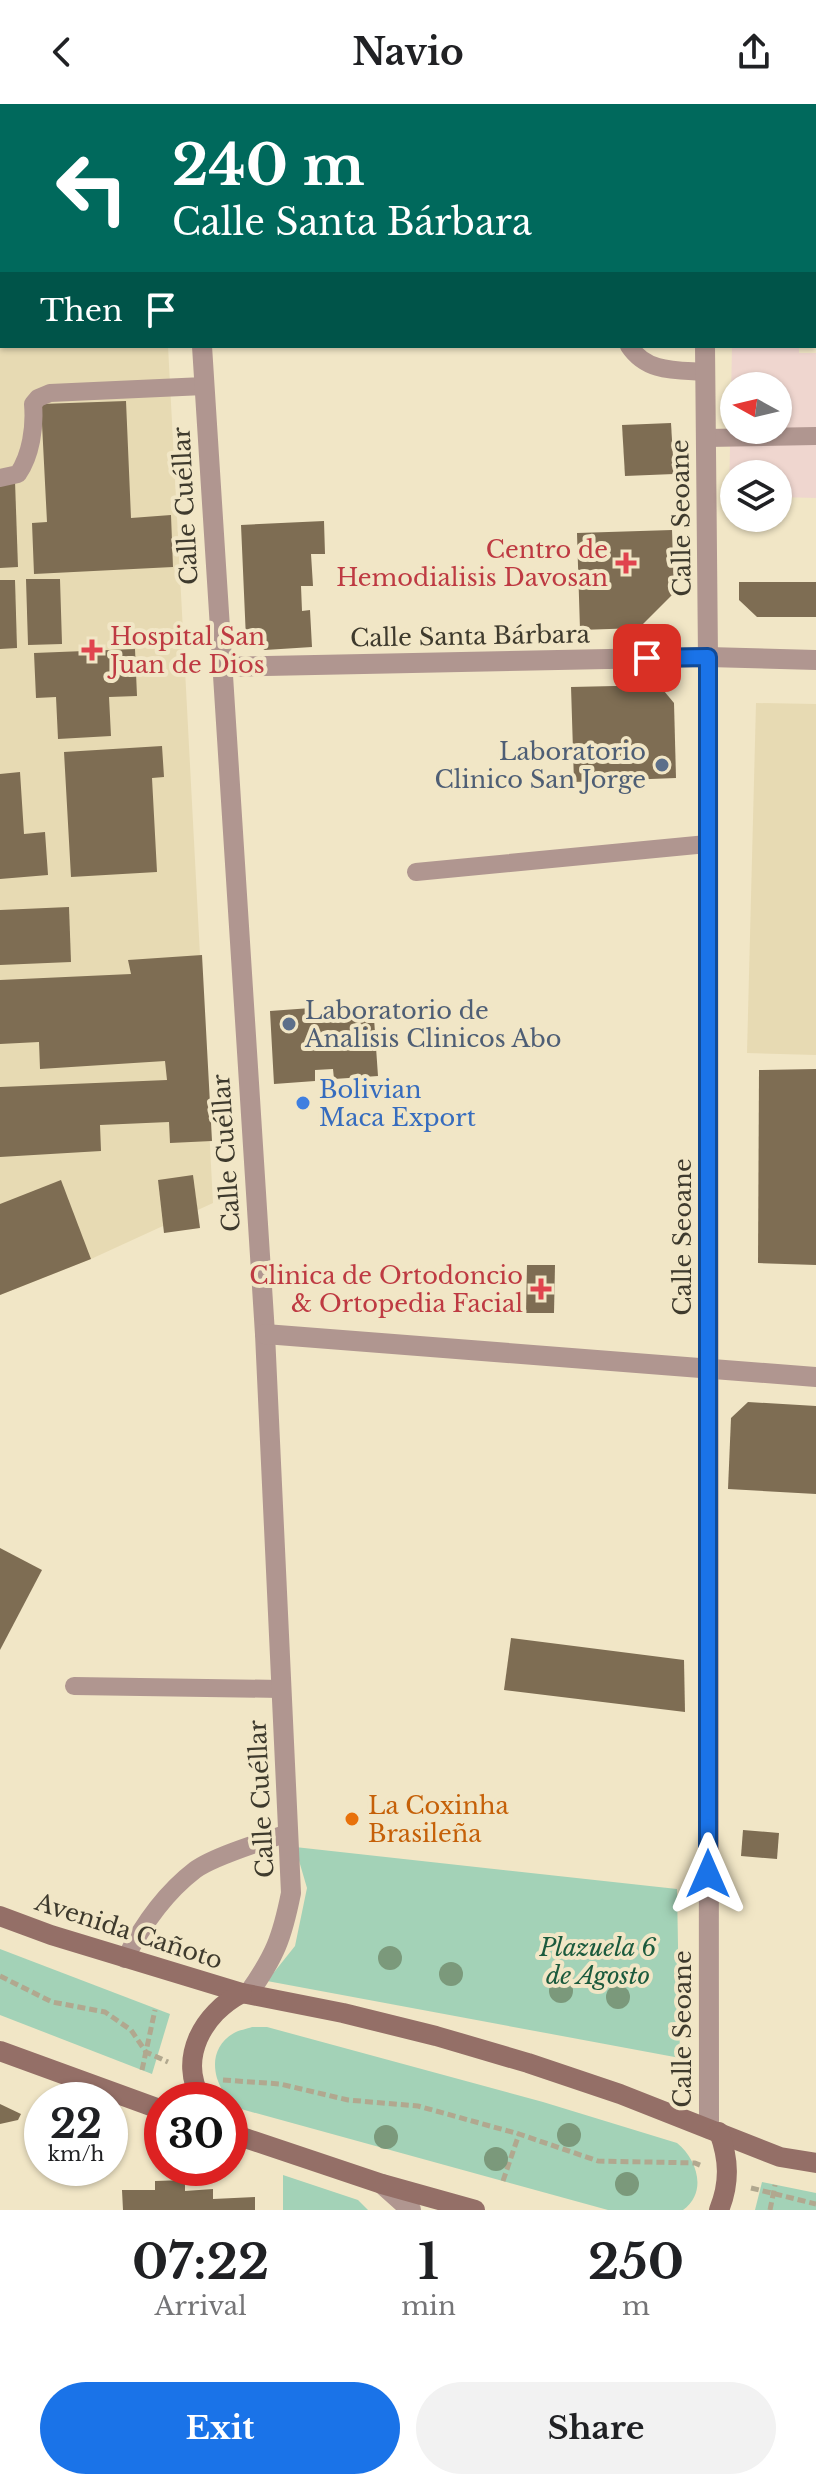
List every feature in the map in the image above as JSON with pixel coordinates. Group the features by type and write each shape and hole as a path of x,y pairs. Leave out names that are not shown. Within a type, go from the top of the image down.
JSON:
{"main road":[{"name":"Avenida Cañoto","path":"0,1916 125,1959 245,1994 343,2013 449,2040 620,2094 714,2130"},
{"path":"193,2082 194,2048 202,2028 215,2011 245,1994"},
{"path":"0,2051 144,2103"},
{"path":"714,2130 780,2157 816,2163"},
{"path":"714,2130 727,2157 728,2177 719,2210"},
{"path":"248,2139 382,2184 475,2210"}],"street":[{"name":"Calle Cuéllar","path":"202,348 220,667 265,1334 291,1893 282,1935 269,1964 245,1994"},
{"name":"Calle Seoane","path":"705,348 714,2130"},
{"name":"Calle Santa Bárbara","path":"220,667 708,657 816,660"},
{"path":"265,1334 816,1377"},
{"path":"382,2184 411,2210"}],"lane":[{"path":"630,348 650,366 705,372"},
{"path":"0,478 18,474 24,466 34,424 33,404 38,398 50,393 204,386"},
{"path":"707,438 816,436"},
{"path":"416,872 707,844"},
{"path":"74,1686 281,1689"},
{"path":"125,1959 138,1933 166,1898 196,1869 288,1833"}],"path":[{"path":"0,1976 52,2002 105,2012 131,2030 146,2052 157,2058"},
{"path":"142,2070 155,2010"},
{"path":"217,2080 280,2084 348,2100 418,2106 519,2134 598,2161 695,2163"},
{"path":"503,2181 519,2134"},
{"path":"770,2210 775,2185"},
{"path":"760,2192 816,2204"}],"shaded area":[{"name":"Hospital San Juan de Dios","path":"0,348 168,348 213,1203 91,1259 0,1295"},
{"path":"732,348 799,348 799,353 816,353 816,498 792,497 792,460 730,460 730,444 792,444 792,372 731,372"},
{"path":"756,703 816,704 816,1055 747,1053"}],"green space":[{"name":"Plazuela 6 de Agosto","path":"295,1847 677,1889 680,2058 267,1981 295,1946 307,1888"},
{"path":"0,1949 170,2014 152,2074 0,2015"},
{"path":"267,2027 543,2102 677,2143 694,2166 697,2176 695,2194 683,2210 608,2210 248,2111 248,2082 218,2082 216,2073 218,2051 224,2041 236,2032"},
{"path":"283,2175 358,2200 368,2210 283,2210"},
{"path":"762,2182 816,2193 816,2210 755,2210"}],"building":[{"path":"126,401 131,518 171,515 173,567 34,574 32,523 47,522 41,404"},
{"path":"671,423 674,474 625,476 622,425"},
{"path":"15,481 18,567 0,568 0,482"},
{"path":"324,521 325,554 311,554 313,586 301,586 302,611 310,610 312,647 265,650 246,639 241,525"},
{"name":"Centro de Hemodialisis Davosan","path":"672,530 674,593 639,628 580,630 577,533"},
{"path":"26,579 60,579 62,644 28,645"},
{"path":"0,580 15,580 17,648 0,649"},
{"path":"739,582 816,582 816,617 757,617 739,600"},
{"path":"135,649 137,696 109,697 111,736 58,739 56,697 36,698 34,653"},
{"path":"659,685 674,703 676,778 574,782 571,687"},
{"path":"162,746 164,777 152,778 157,872 71,877 64,752"},
{"path":"20,772 24,834 45,832 48,875 0,879 0,774"},
{"path":"69,907 71,962 0,965 0,910"},
{"path":"202,955 212,1141 170,1143 169,1122 100,1125 101,1151 0,1157 0,1087 167,1080 165,1061 40,1069 39,1042 0,1044 0,980 131,974 128,960"},
{"path":"373,1004 378,1076 334,1079 333,1069 315,1070 315,1081 274,1084 270,1011 311,1008 312,1020 329,1019 328,1007"},
{"path":"816,1069 816,1265 758,1263 759,1070"},
{"path":"193,1175 200,1228 164,1233 158,1180"},
{"path":"61,1180 91,1259 0,1295 0,1204"},
{"name":"Clinica de Ortodoncio & Ortopedia Facial","path":"527,1265 555,1265 554,1313 526,1313"},
{"path":"748,1402 816,1406 816,1494 728,1489 731,1418"},
{"path":"0,1548 42,1570 0,1650"},
{"path":"511,1638 684,1660 685,1712 504,1690"},
{"path":"743,1830 779,1833 777,1859 741,1856"},
{"path":"0,2104 21,2114 18,2120 0,2124"},
{"path":"155,2186 185,2186 185,2191 213,2189 213,2199 255,2197 255,2210 123,2210 122,2190 155,2190"}],"place":[{"name":"Centro de Hemodialisis Davosan","path":"626,563"},
{"name":"Hospital San Juan de Dios","path":"92,650"},
{"name":"Laboratorio Clinico San Jorge","path":"662,765"},
{"name":"Laboratorio de Analisis Clinicos Abo","path":"289,1024"},
{"name":"Bolivian Maca Export","path":"303,1103"},
{"name":"Clinica de Ortodoncio & Ortopedia Facial","path":"541,1289"},
{"name":"La Coxinha Brasileña","path":"352,1819"}],"route":[{"path":"647,658 708,657 708,1874"}]}
